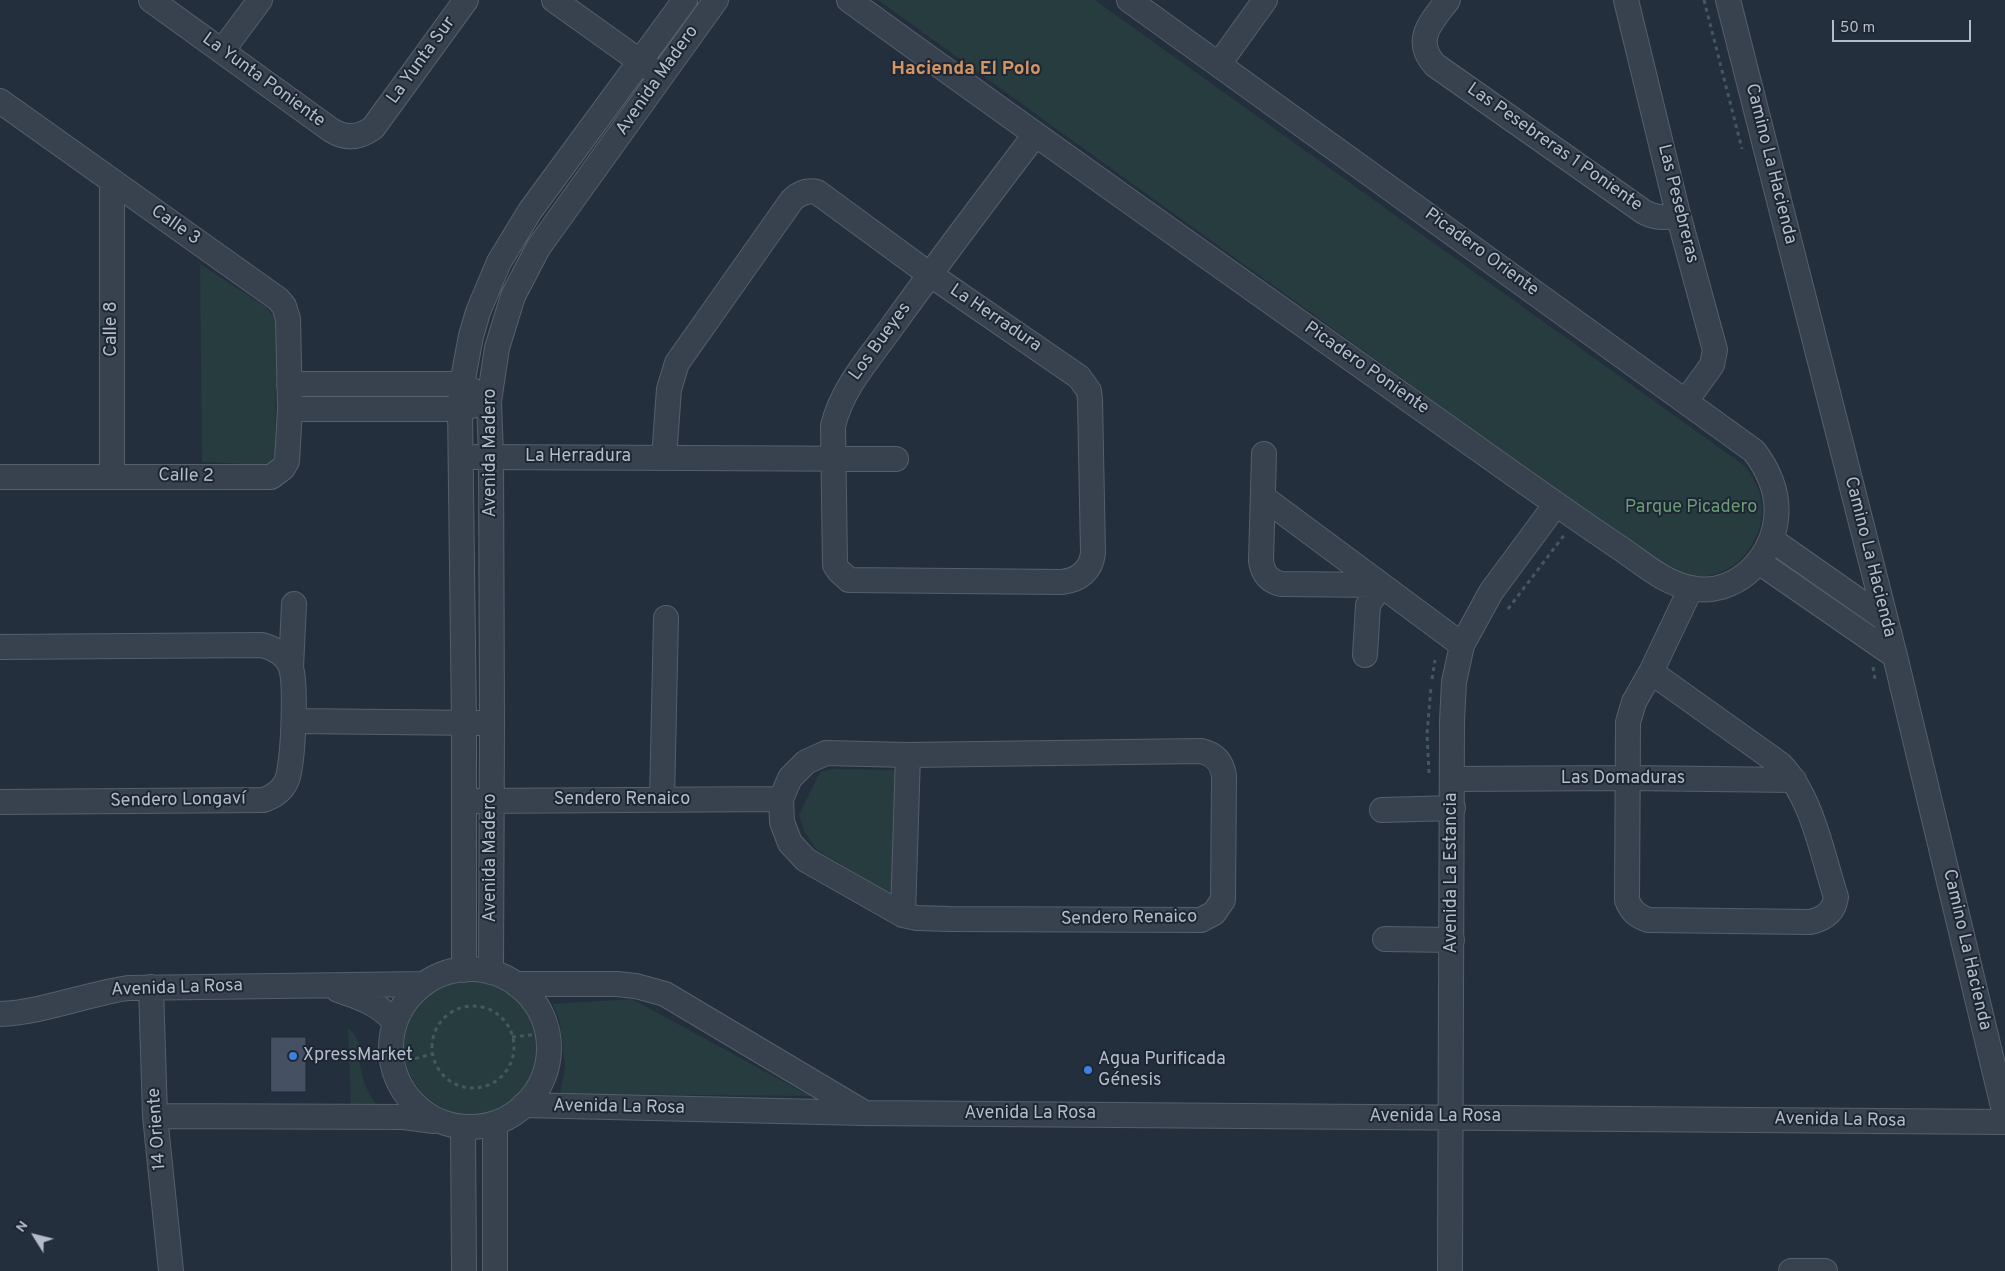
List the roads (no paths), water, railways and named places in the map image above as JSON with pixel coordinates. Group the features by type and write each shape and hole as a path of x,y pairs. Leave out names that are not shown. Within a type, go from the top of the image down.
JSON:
{"street":[{"name":"La Yunta Poniente","path":"151,0 337,133 350,137 358,136 373,128 378,122"},
{"path":"222,52 260,0"},
{"name":"La Yunta Sur","path":"378,122 466,0"},
{"path":"554,0 662,77"},
{"name":"Avenida Madero","path":"464,970 464,723 460,409 466,360 478,312 499,262 530,210 685,0"},
{"name":"Avenida Madero","path":"490,972 492,723 489,401 499,339 513,296 538,248 716,0"},
{"name":"Picadero Poniente","path":"849,0 1035,135 1556,504 1668,581 1702,590 1728,585 1745,575 1760,562"},
{"name":"Picadero Oriente","path":"1129,0 1754,451 1763,462 1772,482 1777,503 1772,540 1760,562"},
{"path":"1219,64 1264,0"},
{"name":"Las Pesebreras 1 Poniente","path":"1448,0 1430,24 1424,38 1426,53 1434,65 1644,212 1665,218 1678,214"},
{"name":"Las Pesebreras","path":"1626,0 1678,214 1715,350 1712,365 1686,401"},
{"name":"Camino La Hacienda","path":"1728,0 1895,656 2005,1115"},
{"name":"Calle 3","path":"0,101 278,299 284,306 288,319 289,384"},
{"name":"Los Bueyes","path":"849,580 838,572 835,565 833,426 844,394 930,274 1035,135"},
{"name":"Calle 8","path":"112,181 112,477"},
{"name":"La Herradura","path":"664,458 669,389 677,363 796,196 809,191 817,192 930,274 1080,377 1085,383 1090,400 1093,559 1087,571 1080,577 1062,582 849,580"},
{"path":"289,384 462,384 489,401"},
{"name":"Calle 2","path":"0,477 271,477 283,468 287,461 290,409 289,384"},
{"path":"290,409 460,409 489,401"},
{"path":"1264,454 1261,561 1265,574 1269,579 1281,584 1381,585"},
{"name":"La Herradura","path":"461,458 896,459"},
{"path":"1264,498 1462,645"},
{"name":"Avenida La Estancia","path":"1450,1271 1454,682 1462,645 1490,592 1556,504"},
{"path":"1772,540 1885,619"},
{"path":"1760,562 1895,656"},
{"path":"1365,655 1368,605 1381,585"},
{"path":"1652,672 1780,764 1794,780 1805,798 1836,897 1829,914 1810,922 1655,921 1637,915 1629,906 1627,900 1628,722 1634,702 1652,672 1691,588"},
{"name":"Sendero Longaví","path":"0,802 262,800 277,793 288,780 294,721 291,668 294,604"},
{"path":"662,800 666,618"},
{"path":"0,647 262,645 278,652 291,668"},
{"path":"294,721 492,723"},
{"name":"Sendero Renaico","path":"1207,752 1220,764 1224,776 1223,900 1214,913 1201,920 950,919 917,918 903,915 806,860 785,833 780,811 782,799 787,783 797,769 816,756 826,753 908,755 1207,752"},
{"path":"903,915 908,755"},
{"name":"Las Domaduras","path":"1452,779 1627,778 1794,780"},
{"name":"Sendero Renaico","path":"463,801 782,799"},
{"path":"1382,810 1453,808"},
{"path":"1385,939 1452,940"},
{"path":"154,1116 404,1116 453,1125 477,1127 495,1124 512,1115 537,1090 546,1068 549,1045 548,1033 539,1010 525,992 516,984 490,972 464,970 447,973 424,984 407,1001 395,1022 392,1038 392,1066 400,1087 414,1105 428,1115 453,1125"},
{"name":"Avenida La Rosa","path":"0,1014 27,1010 104,992 151,987 424,984"},
{"path":"516,984 617,984 636,986 665,994 864,1113"},
{"name":"Avenida La Rosa","path":"327,986 374,1004 395,1022"},
{"name":"14 Oriente","path":"151,987 154,1116 171,1271"},
{"name":"Avenida La Rosa","path":"524,1105 864,1113 1451,1116 2005,1122"},
{"path":"495,1124 495,1271"},
{"path":"453,1125 464,1271"},
{"path":"1791,1271 1824,1271"}],"place":[{"name":"XpressMarket","path":"293,1056"},
{"name":"Agua Purificada Génesis","path":"1088,1070"}],"district":[{"name":"Hacienda El Polo","path":"966,70"}],"park label":[{"name":"Parque Picadero","path":"1691,508"}]}
